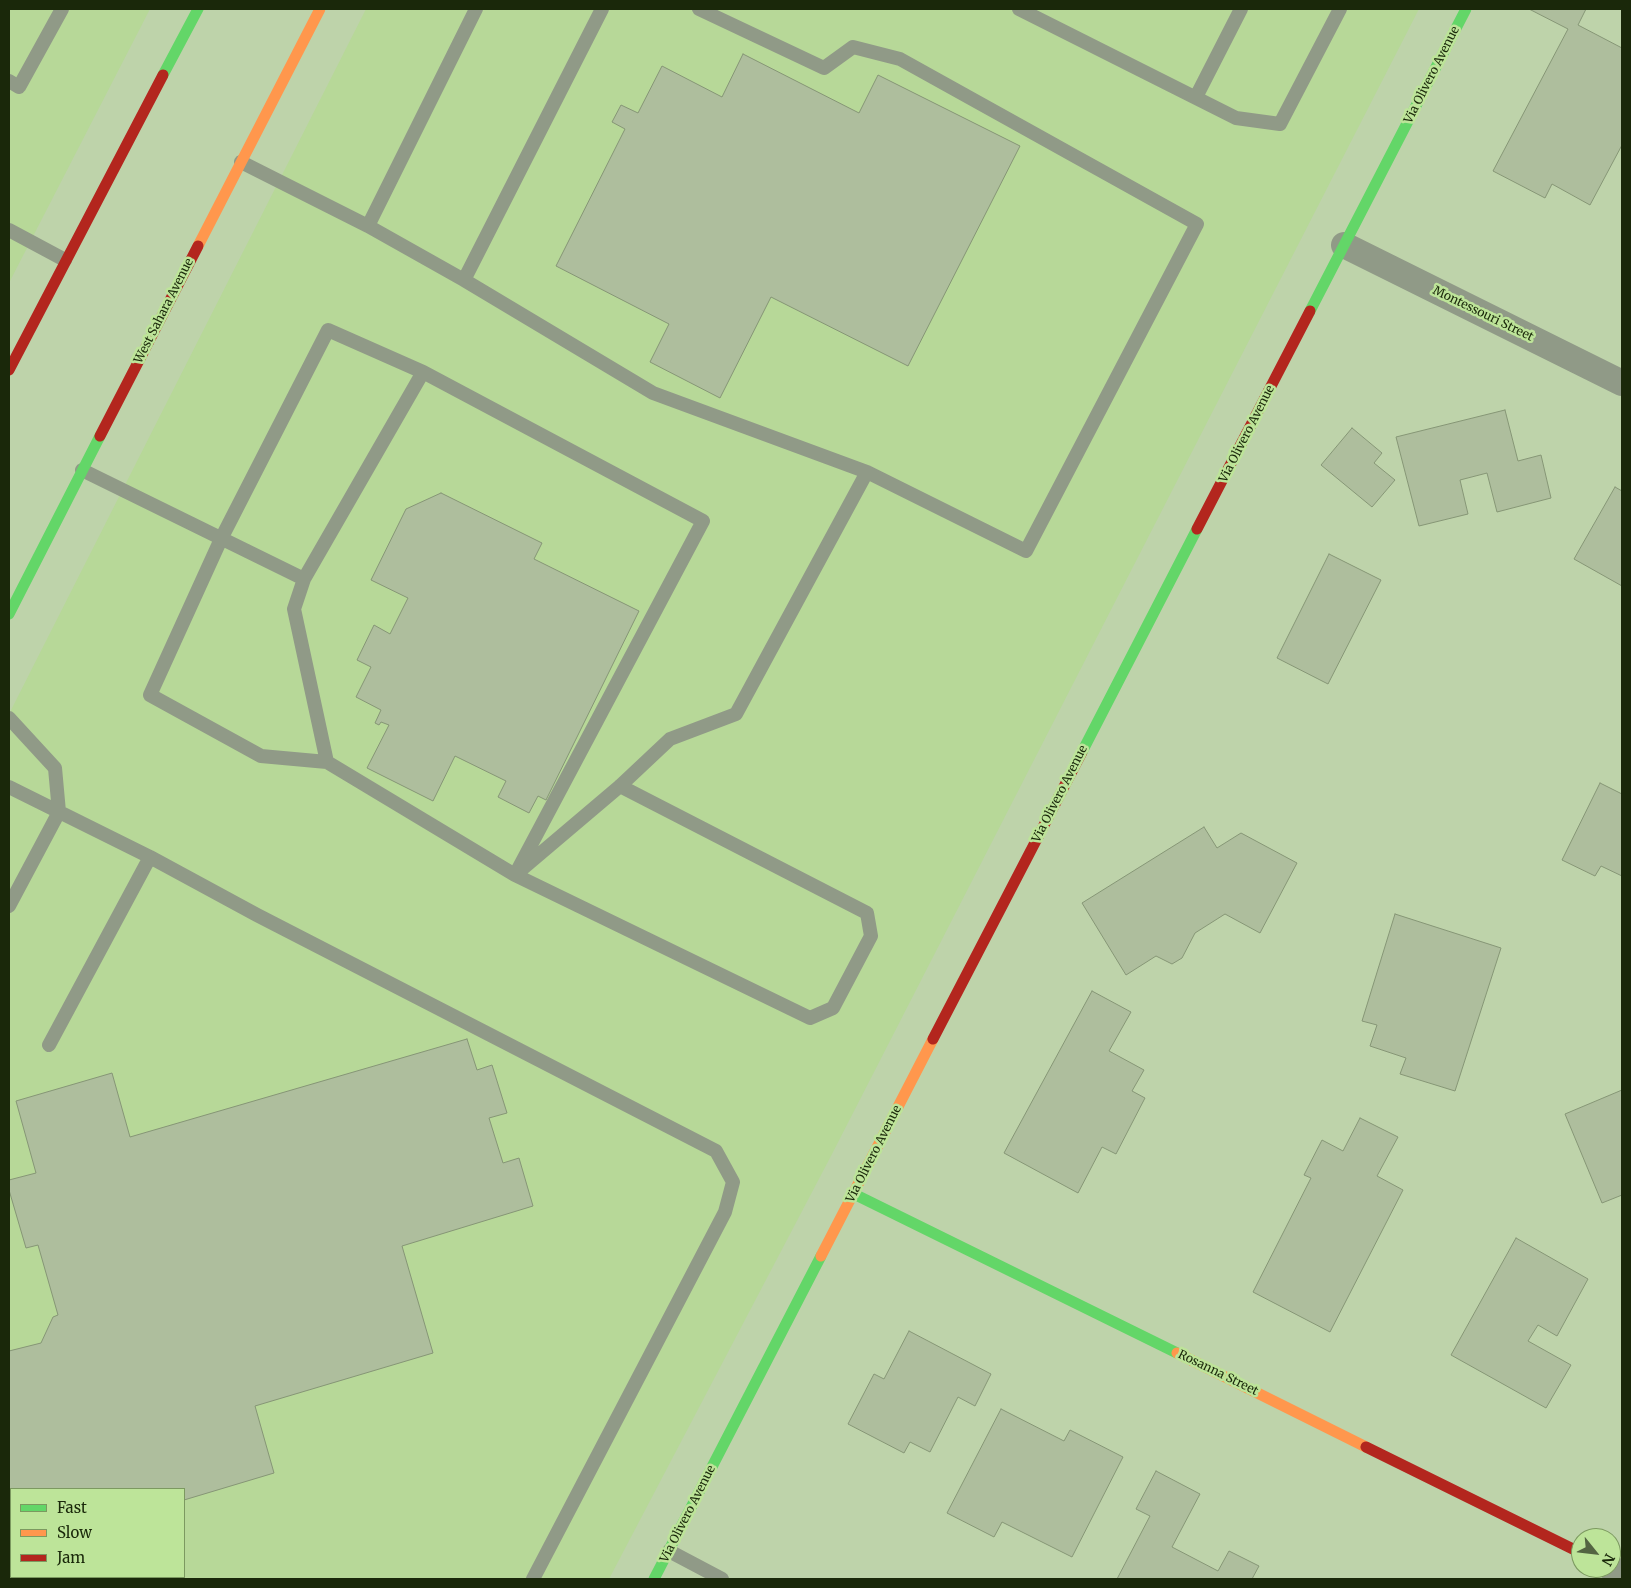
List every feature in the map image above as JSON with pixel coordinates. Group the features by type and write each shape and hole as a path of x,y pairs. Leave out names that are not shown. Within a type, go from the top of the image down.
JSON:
{"street":[{"name":"West Sahara Avenue","path":"9,614 320,9"},
{"name":"Via Olivero Avenue","path":"654,1579 1466,9"},
{"path":"9,370 192,11"},
{"name":"Montessouri Street","path":"1344,245 1622,383"},
{"name":"Rosanna Street","path":"854,1194 1571,1548"}],"lane":[{"path":"9,81 19,87 62,9"},
{"path":"368,226 476,9"},
{"path":"464,280 602,9"},
{"path":"241,162 368,226 464,280 653,393 867,472 1026,551 1198,224 900,59 853,48 824,68 699,9"},
{"path":"1019,9 1236,118 1280,124 1340,9"},
{"path":"1196,97 1241,9"},
{"path":"9,230 66,260"},
{"path":"516,875 703,521 423,372 328,330 222,539 150,694 261,756 327,762 516,875 810,1018 833,1008 871,936 867,913 620,786"},
{"path":"327,762 294,609 304,579 423,372"},
{"path":"82,470 304,579"},
{"path":"516,875 620,786 670,739 736,714 867,472"},
{"path":"9,718 55,768 59,812 9,906"},
{"path":"9,787 150,857 257,915 716,1151 733,1182 725,1212 533,1579"},
{"path":"50,1045 150,857"},
{"path":"668,1551 722,1579"}],"shaded area":[{"path":"9,9 150,9 9,283"},
{"path":"366,9 1419,9 831,1156 609,1579 9,1579 9,714"}],"building":[{"path":"1529,9 1586,9 1578,25 1622,48 1622,145 1590,205 1552,184 1545,198 1493,171 1568,29"},
{"path":"743,54 859,113 878,75 1020,146 908,366 771,297 720,398 650,362 669,324 556,266 625,129 612,122 621,105 638,113 662,66 722,97"},
{"path":"1505,410 1518,461 1541,455 1551,498 1497,512 1487,473 1460,480 1468,514 1419,526 1396,437"},
{"path":"1352,428 1382,453 1374,463 1395,480 1372,507 1321,465"},
{"path":"1615,487 1622,491 1622,586 1574,559"},
{"path":"441,493 542,543 534,559 639,611 546,800 538,796 529,813 498,797 506,781 455,756 433,801 367,768 389,725 381,722 379,725 375,723 381,710 356,697 371,667 357,660 374,625 390,634 408,598 371,580 406,509"},
{"path":"1329,554 1381,580 1328,684 1277,658"},
{"path":"1600,783 1622,794 1622,876 1601,866 1595,876 1562,860"},
{"path":"1204,827 1217,848 1241,833 1297,863 1260,933 1225,914 1195,933 1182,958 1172,964 1156,956 1126,975 1082,903"},
{"path":"1395,914 1501,948 1455,1091 1400,1074 1406,1058 1370,1046 1377,1025 1362,1021"},
{"path":"1092,991 1131,1012 1109,1051 1144,1070 1132,1091 1145,1098 1116,1154 1102,1147 1078,1193 1004,1153"},
{"path":"467,1039 477,1070 492,1065 507,1113 489,1118 503,1163 519,1158 533,1206 402,1246 433,1353 255,1406 274,1473 185,1500 185,1488 10,1488 9,1532 9,1351 41,1343 53,1317 58,1315 38,1245 26,1248 9,1190 9,1180 36,1173 16,1101 112,1073 130,1137"},
{"path":"1622,1090 1622,1195 1602,1203 1565,1114"},
{"path":"1360,1118 1398,1137 1377,1176 1403,1190 1330,1332 1253,1292 1311,1178 1304,1175 1322,1140 1343,1151"},
{"path":"1516,1238 1588,1279 1557,1336 1538,1325 1528,1341 1571,1365 1546,1408 1451,1355"},
{"path":"909,1331 991,1374 975,1406 958,1397 930,1452 910,1442 904,1453 848,1424 874,1374 884,1379"},
{"path":"1001,1409 1064,1441 1070,1430 1123,1457 1072,1557 1002,1522 994,1537 947,1513"},
{"path":"1156,1471 1200,1494 1172,1547 1218,1571 1229,1551 1259,1566 1252,1579 1117,1579 1150,1516 1136,1509"}],"traffic: fast":[{"path":"163,75 198,9"},
{"path":"1310,311 1466,9"},
{"path":"9,614 100,436"},
{"path":"1082,752 1197,529"},
{"path":"854,1194 1177,1353"},
{"path":"654,1579 821,1256"}],"traffic: slow":[{"path":"198,246 320,9"},
{"path":"821,1256 933,1039"},
{"path":"1177,1353 1366,1447"}],"traffic: jam":[{"path":"9,370 163,75"},
{"path":"100,436 198,246"},
{"path":"1197,529 1310,311"},
{"path":"933,1039 1082,752"},
{"path":"1366,1447 1571,1548"}]}
